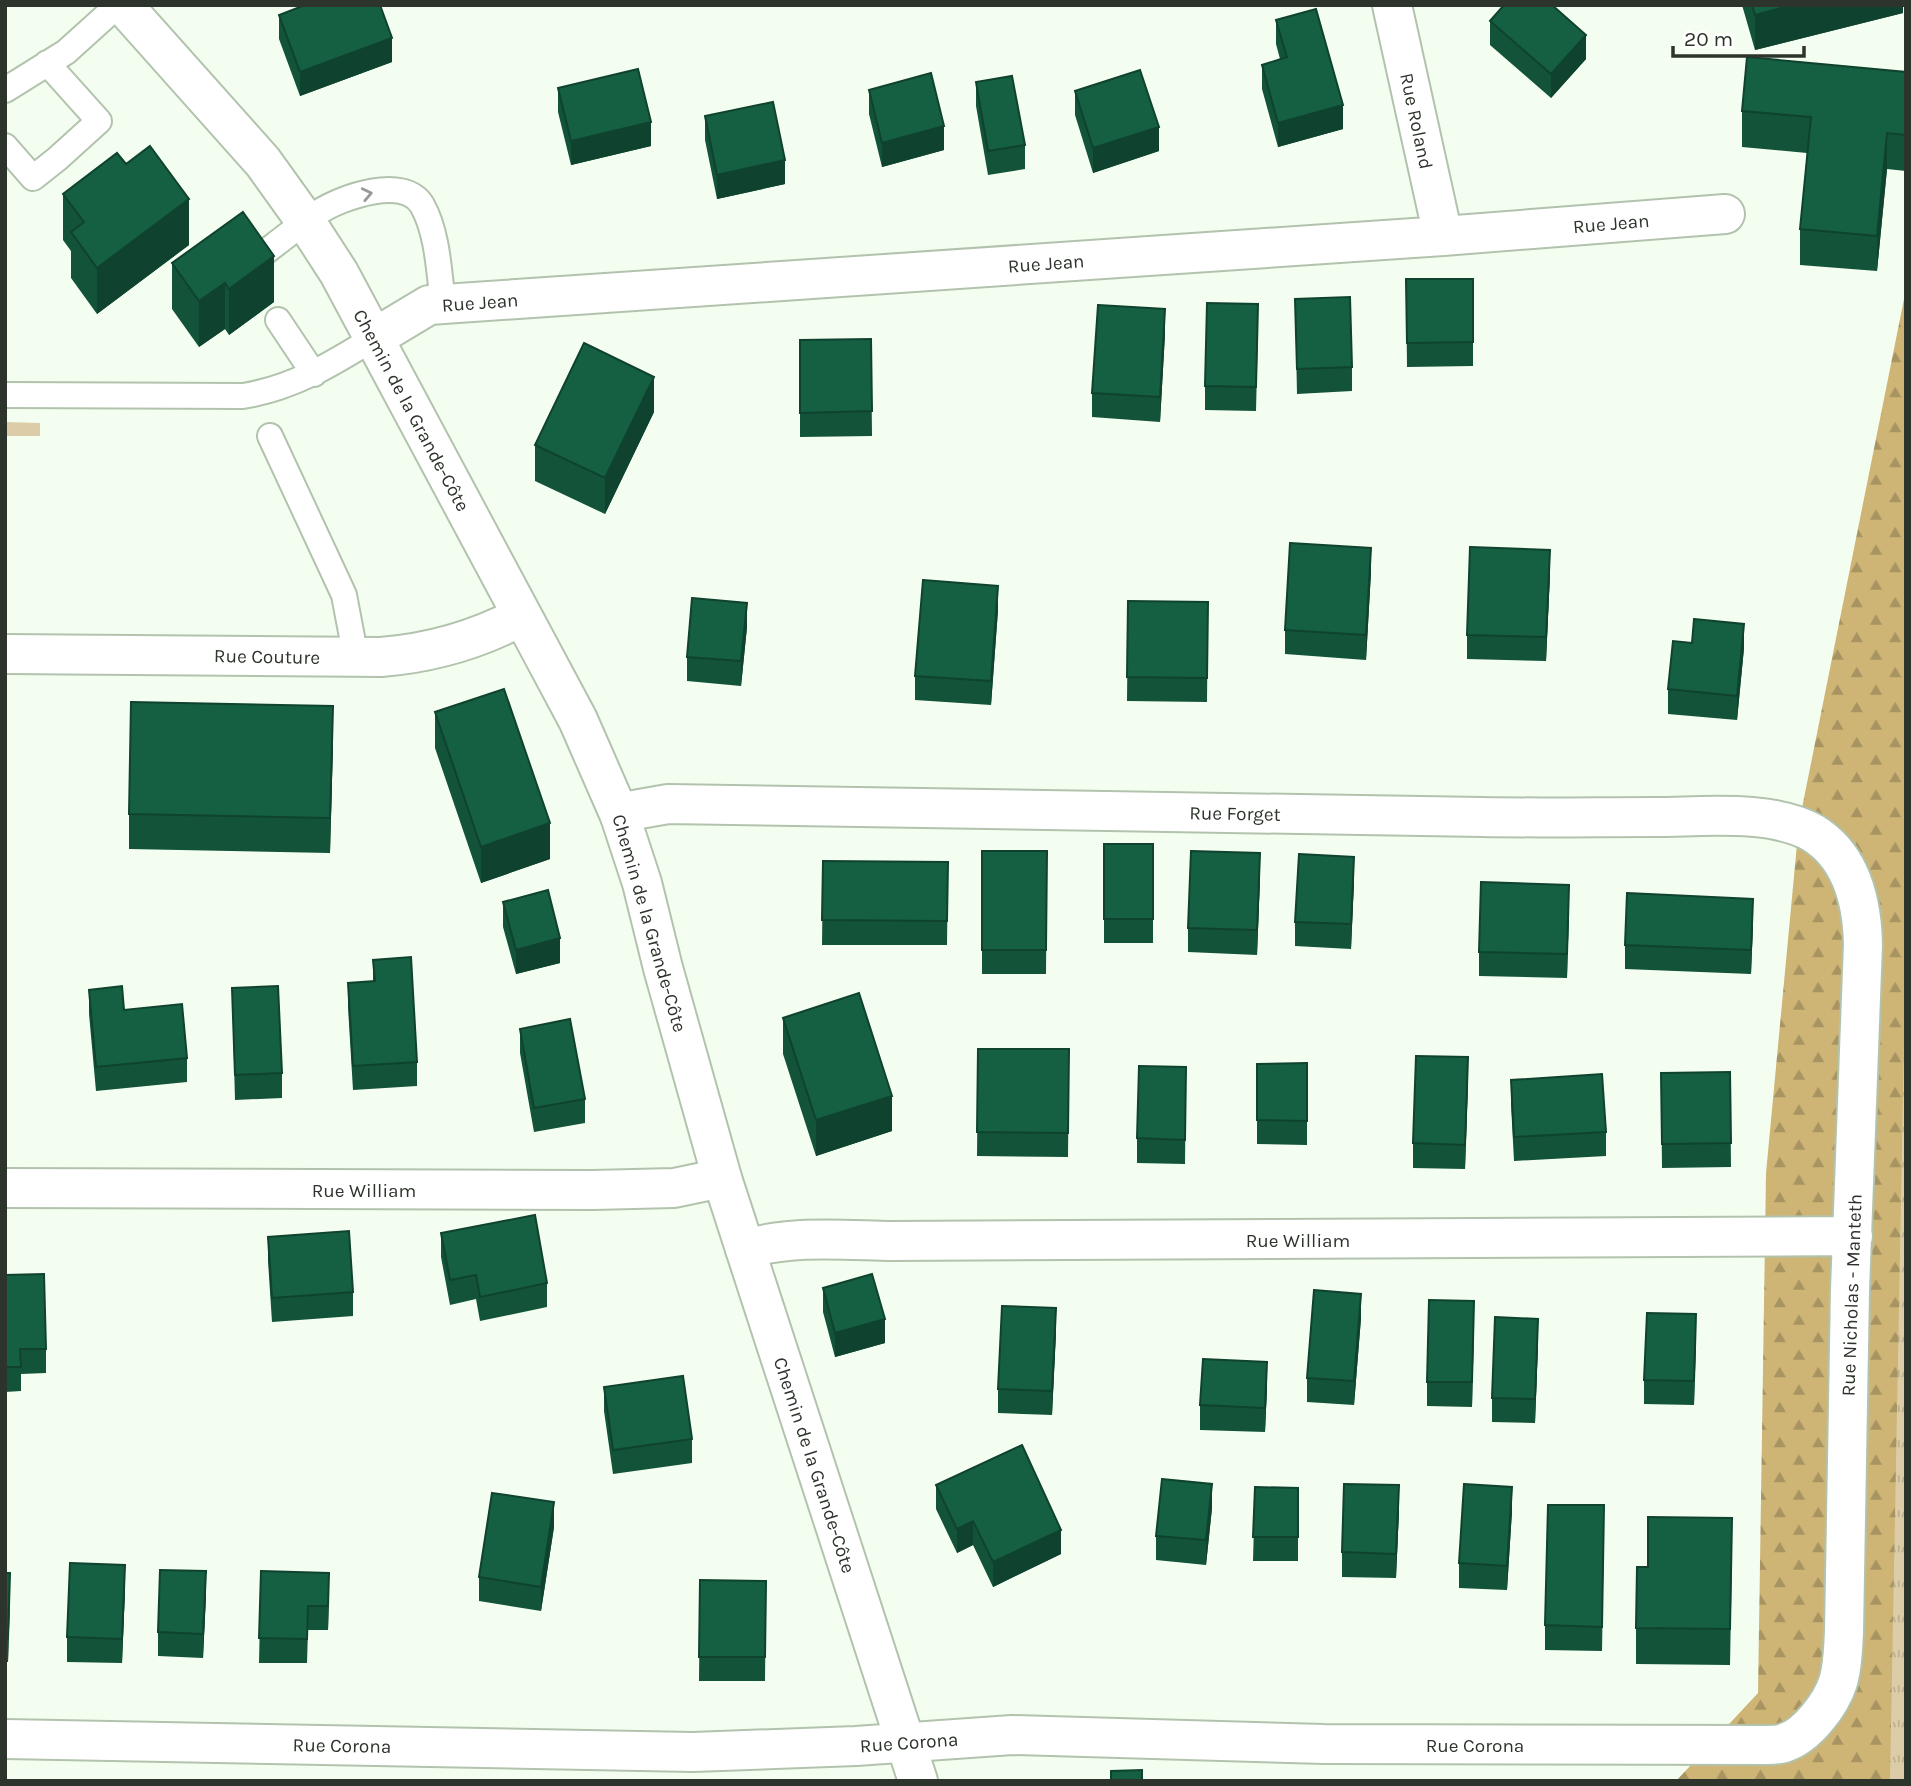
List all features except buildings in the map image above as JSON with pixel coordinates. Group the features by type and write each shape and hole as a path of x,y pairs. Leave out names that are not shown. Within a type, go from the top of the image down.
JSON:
{"street":[{"name":"Chemin de la Grande-Côte","path":"120,5 248,144 306,222 339,273 578,720 620,816 642,883 722,1178 918,1781"},
{"name":"Rue Roland","path":"1392,5 1443,236"},
{"name":"Rue Jean","path":"374,338 429,305 1443,236 1726,214"},
{"name":"Rue Couture","path":"5,654 351,657 419,654 484,634 522,616"},
{"name":"Rue Forget","path":"620,816 634,810 668,804 1485,817 1732,817 1766,819 1794,825 1827,844 1839,858"},
{"name":"Rue Nicholas - Manteth","path":"1807,1728 1832,1697 1842,1664 1844,1632 1863,931 1858,894 1839,858"},
{"name":"Rue William","path":"5,1188 593,1190 674,1188 722,1178"},
{"name":"Rue William","path":"745,1249 792,1239 892,1241 1853,1236"},
{"name":"Rue Corona","path":"5,1740 693,1752 1012,1735 1311,1743 1757,1745 1784,1743 1807,1728"}],"lane":[{"path":"5,90 66,52 120,5"},
{"path":"5,146 33,178 99,121 47,63"},
{"path":"255,260 320,211 350,197 383,190 406,191 421,204 428,220 443,304"},
{"path":"278,320 314,374"},
{"path":"5,395 226,397 269,392 314,374 374,338"},
{"path":"270,436 344,595 352,637 351,657"}],"green space":[{"path":"1906,289 1906,1781 1676,1781 1758,1693 1766,1173 1799,823"},
{"path":"5,422 40,423 40,436 5,436"},
{"path":"1906,936 1906,1781 1890,1781"}]}
